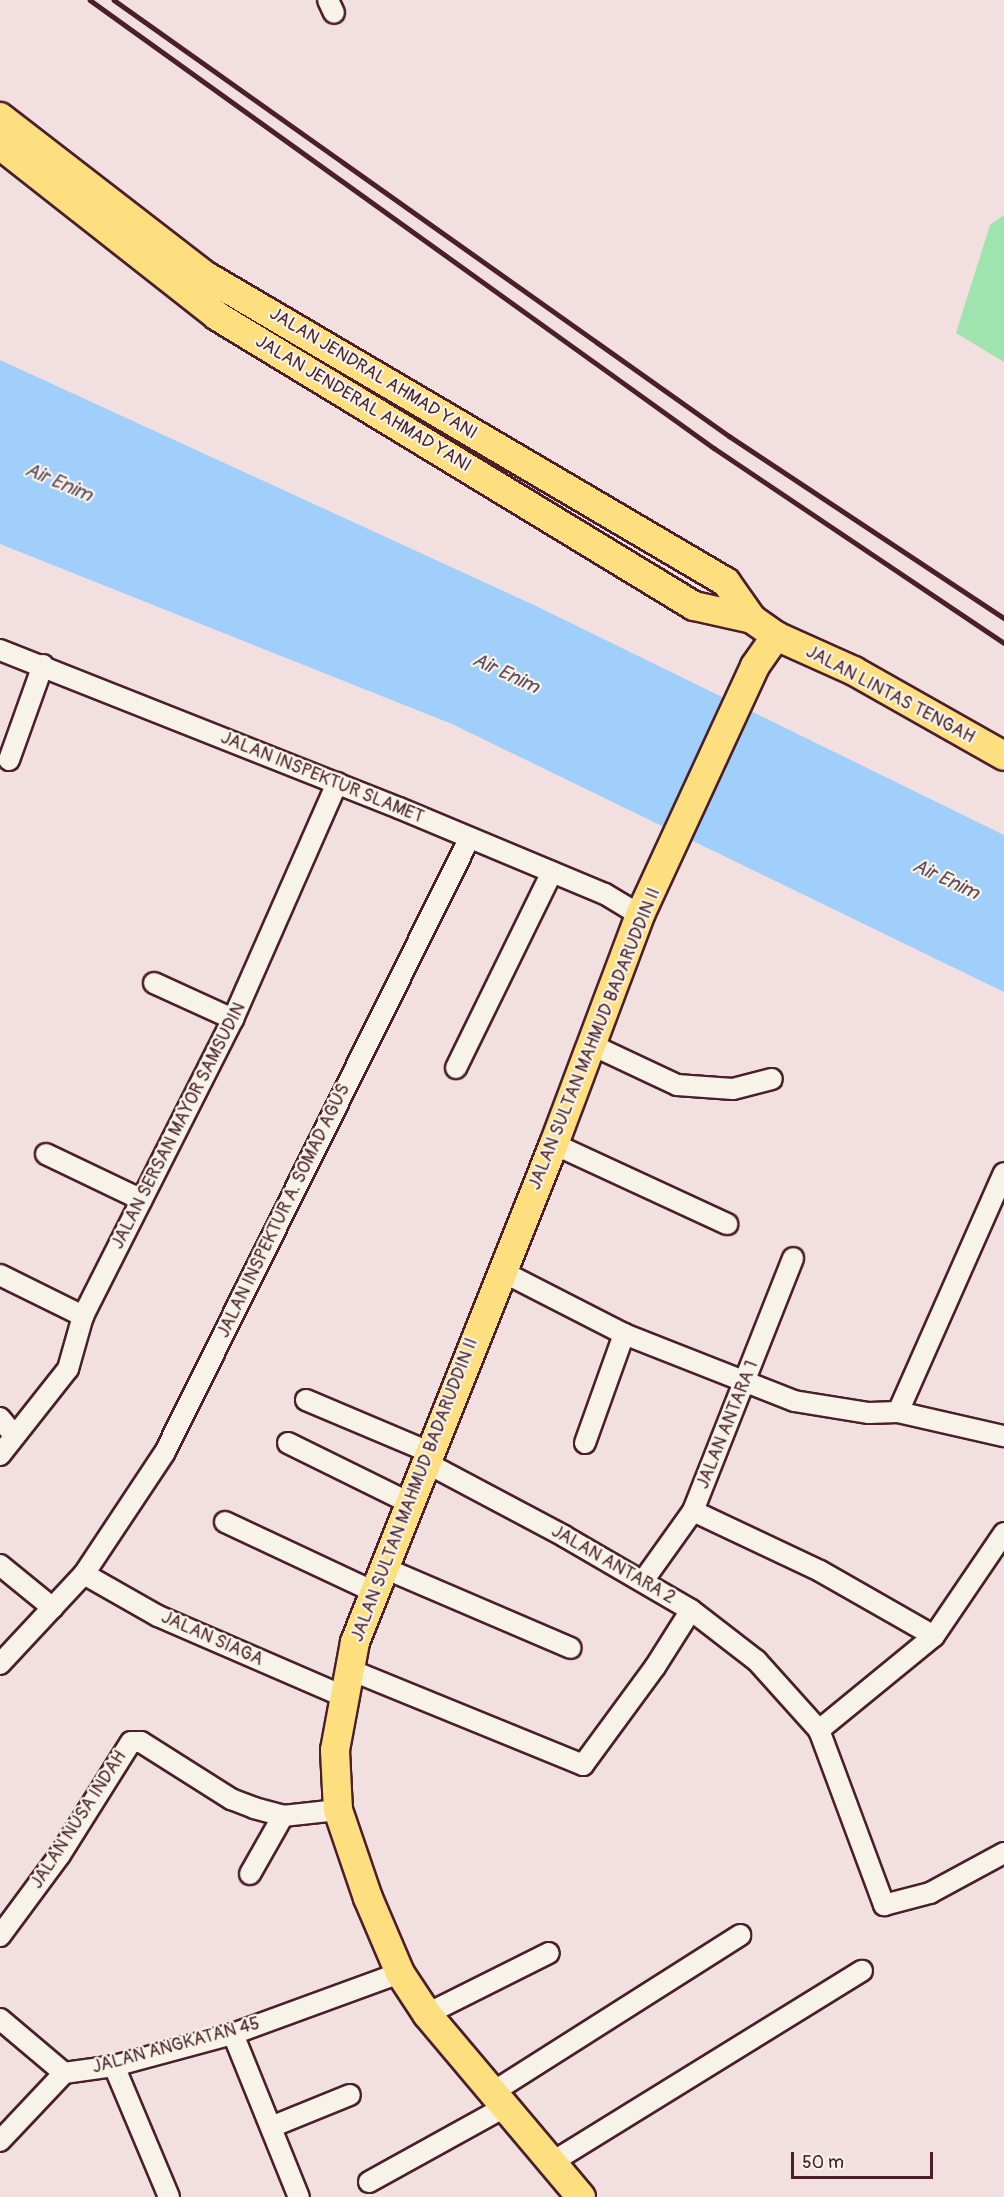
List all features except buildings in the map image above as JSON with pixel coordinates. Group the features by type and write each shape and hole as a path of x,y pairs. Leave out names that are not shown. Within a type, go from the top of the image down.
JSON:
{"highway":[{"name":"JALAN JENDRAL AHMAD YANI","path":"0,117 206,276 726,582 752,619"},
{"name":"JALAN JENDERAL AHMAD YANI","path":"0,145 217,316 694,606 752,619"},
{"name":"JALAN LINTAS TENGAH","path":"752,619 776,636 854,671 1004,756"},
{"name":"JALAN SULTAN MAHMUD BADARUDDIN II","path":"580,2197 554,2161 427,2014 399,1973 338,1810 334,1750 346,1683 378,1579 554,1144 640,915 755,666 776,636"}],"street":[{"name":"JALAN INSPEKTUR SLAMET","path":"0,650 43,665 337,783 552,872 605,894 640,915"},
{"path":"9,760 43,665"},
{"name":"JALAN SERSAN MAYOR SAMSUDIN","path":"0,1455 68,1369 83,1316 233,1019 337,783"},
{"name":"JALAN INSPEKTUR A. SOMAD AGUS","path":"0,1664 84,1574 165,1452 469,839"},
{"path":"456,1068 552,872"},
{"path":"154,983 233,1019"},
{"path":"592,1045 677,1085 733,1089 772,1079"},
{"path":"554,1144 727,1224"},
{"path":"46,1155 142,1200"},
{"path":"898,1412 1004,1173"},
{"name":"JALAN ANTARA 1","path":"643,1581 693,1511 746,1384 793,1258"},
{"path":"501,1271 624,1334 794,1401 869,1413 898,1412 1004,1436"},
{"path":"0,1275 83,1316"},
{"path":"585,1443 624,1334"},
{"name":"JALAN ANTARA 2","path":"306,1400 427,1457 691,1610 587,1762 576,1764"},
{"path":"0,1418 14,1435"},
{"path":"288,1443 408,1502"},
{"path":"693,1511 820,1571 934,1636"},
{"path":"225,1522 571,1648"},
{"path":"819,1730 934,1636 1004,1533"},
{"path":"0,1565 53,1608"},
{"name":"JALAN SIAGA","path":"84,1574 158,1616 576,1764"},
{"path":"691,1610 757,1661 819,1730 884,1905 930,1893 1004,1853"},
{"name":"JALAN NUSA INDAH","path":"0,1936 60,1855 131,1742 141,1742 231,1799 283,1816 338,1810"},
{"path":"250,1874 283,1816"},
{"path":"369,2182 499,2100 740,1935"},
{"path":"427,2014 549,1953"},
{"path":"554,2161 862,1971"},
{"name":"JALAN ANGKATAN 45","path":"64,2073 114,2066 233,2034 399,1973"},
{"path":"0,2019 64,2073 0,2141"},
{"path":"233,2034 299,2197"},
{"path":"114,2066 169,2197"},
{"path":"271,2127 350,2095"}],"green space":[{"path":"1004,215 1004,362 956,333 990,225"}],"water":[{"name":"Air Enim","path":"0,360 536,606 1004,835 1004,992 452,724 0,544"}],"railway":[{"path":"90,0 714,448 1004,643"},
{"path":"114,0 729,436 1004,618"}]}
